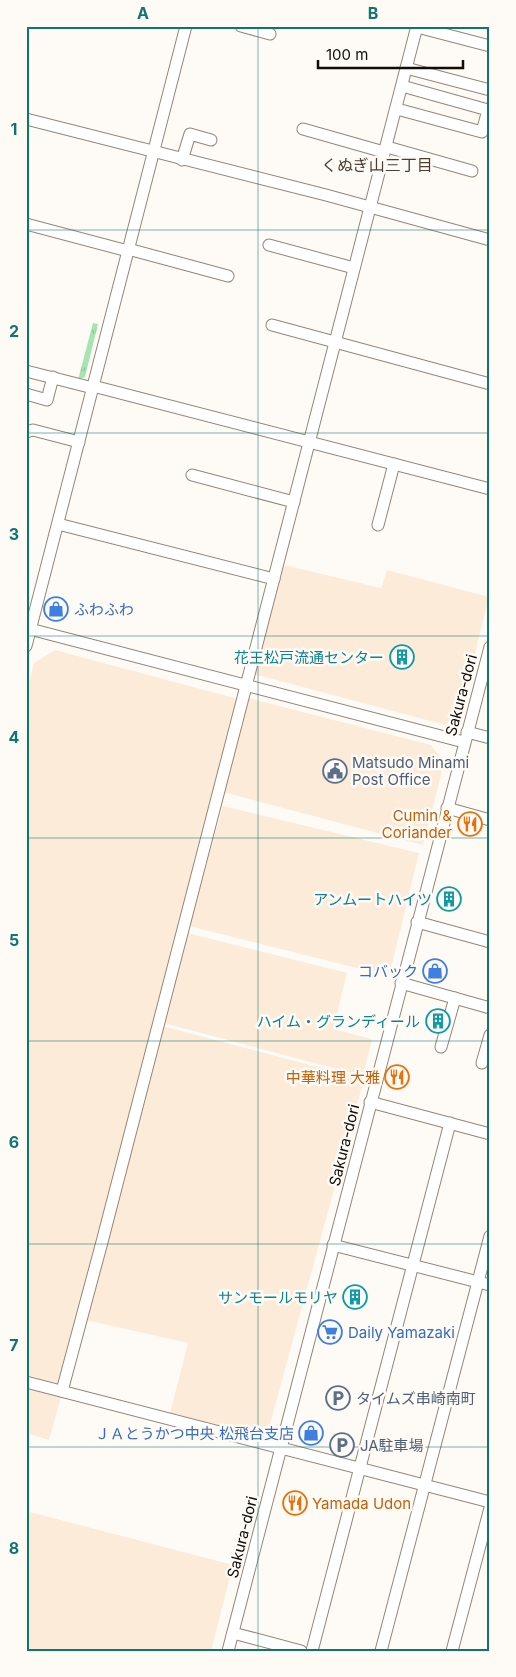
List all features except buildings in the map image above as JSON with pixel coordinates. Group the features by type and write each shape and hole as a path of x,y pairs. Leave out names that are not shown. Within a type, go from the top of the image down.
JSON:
{"street":[{"path":"26,646 28,629 58,524 186,26"},
{"path":"241,26 270,34"},
{"path":"62,1391 417,27 490,46"},
{"path":"406,68 490,90"},
{"path":"396,109 482,132 488,110 402,86"},
{"path":"26,119 370,207 490,240"},
{"path":"303,129 472,171"},
{"path":"182,160 190,134 211,140"},
{"path":"26,224 228,276"},
{"path":"269,245 354,268"},
{"path":"272,325 490,384"},
{"path":"26,371 490,489"},
{"path":"26,394 47,400 53,377"},
{"path":"26,432 33,430 79,442"},
{"path":"378,525 394,464"},
{"path":"192,475 294,502"},
{"path":"58,524 274,579"},
{"path":"28,629 247,685 465,737 490,738"},
{"name":"Sakura-dori","path":"228,1651 465,737 486,676 490,647"},
{"path":"447,808 490,820"},
{"path":"417,922 490,942"},
{"path":"401,983 490,1008"},
{"path":"441,1047 455,998"},
{"path":"482,1063 490,1035"},
{"path":"370,1102 490,1134"},
{"path":"312,1651 450,1122"},
{"path":"381,1651 490,1236"},
{"path":"333,1245 490,1285"},
{"path":"26,1382 490,1502"},
{"path":"452,1651 490,1508"},
{"path":"232,1633 301,1651"}],"shaded area":[{"path":"284,565 381,588 387,570 489,597 458,722 449,726 254,674"},
{"path":"55,650 238,699 60,1384 26,1375 26,694 34,663"},
{"path":"248,698 431,745 444,763 423,845 223,792"},
{"path":"223,806 419,853 389,976 189,926"},
{"path":"187,933 347,973 333,1029 372,1039 363,1076 164,1023"},
{"path":"162,1026 364,1079 269,1428 255,1434 170,1413 188,1343 86,1320"},
{"path":"26,1388 61,1397 49,1440 26,1433"},
{"path":"26,1511 233,1565 211,1651 26,1651"}],"green space":[{"path":"93,323 98,324 85,377 78,380"}],"place":[{"name":"ふわふわ","path":"56,609"},
{"name":"花王松戸流通センター","path":"402,657"},
{"name":"Matsudo Minami Post Office","path":"335,771"},
{"name":"Cumin & Coriander","path":"470,824"},
{"name":"アンムートハイツ","path":"449,899"},
{"name":"コバック","path":"435,971"},
{"name":"ハイム・グランディール","path":"438,1021"},
{"name":"中華料理 大雅","path":"397,1077"},
{"name":"サンモールモリヤ","path":"355,1297"},
{"name":"Daily Yamazaki","path":"330,1332"},
{"name":"タイムズ串崎南町","path":"338,1398"},
{"name":"ＪＡとうかつ中央 松飛台支店","path":"311,1433"},
{"name":"JA駐車場","path":"342,1445"},
{"name":"Yamada Udon","path":"295,1503"}],"district":[{"name":"くぬぎ山三丁目","path":"377,165"}]}
